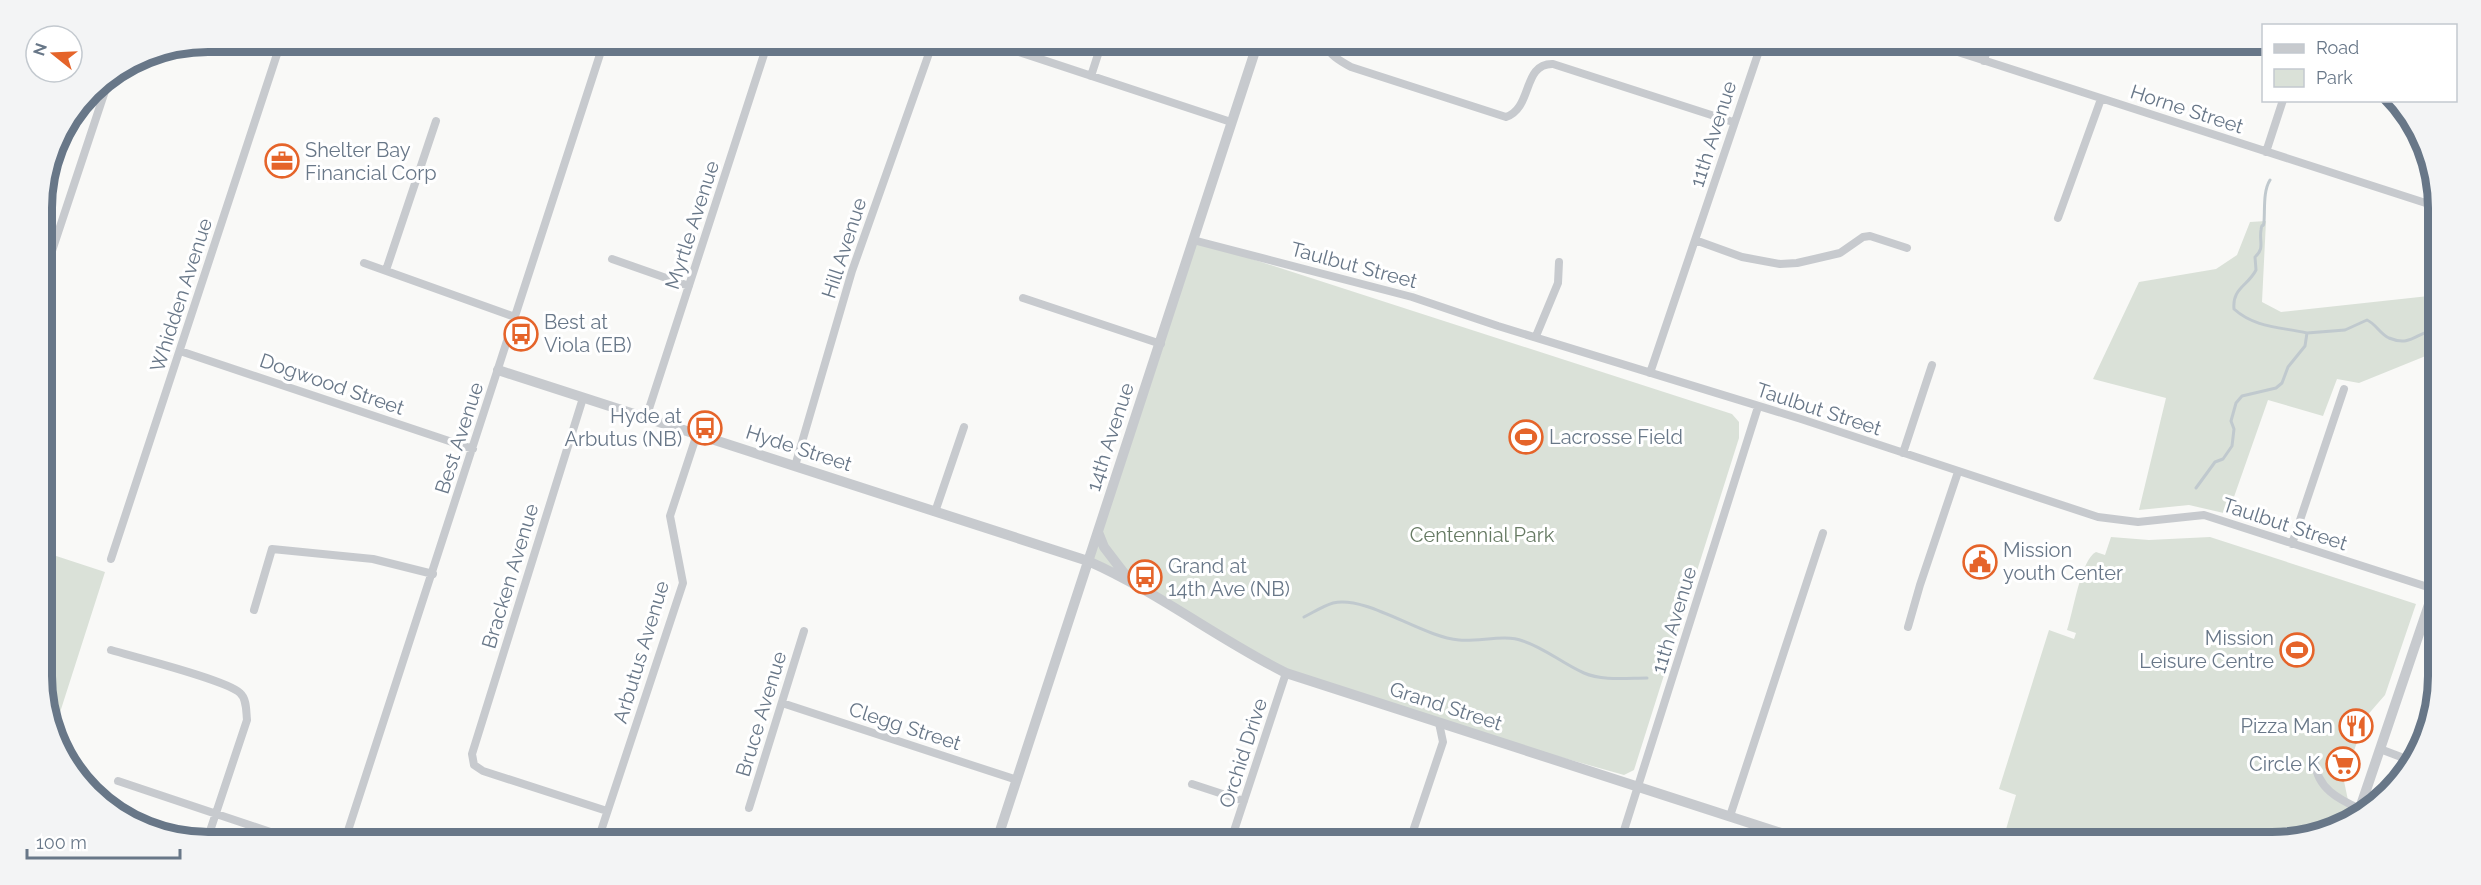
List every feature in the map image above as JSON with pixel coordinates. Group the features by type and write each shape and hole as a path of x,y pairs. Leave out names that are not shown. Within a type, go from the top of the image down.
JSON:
{"street":[{"name":"14th Avenue","path":"1000,832 1254,52"},
{"path":"1330,52 1339,61 1351,67 1506,117 1515,114 1521,106 1536,68 1543,64 1553,64 1733,122"},
{"name":"11th Avenue","path":"1650,373 1758,52"},
{"name":"Horne Street","path":"1957,52 2428,204"},
{"path":"1984,61 1986,52"},
{"name":"Whidden Avenue","path":"111,559 277,53"},
{"name":"Best Avenue","path":"348,832 601,53"},
{"name":"Myrtle Avenue","path":"646,418 765,53"},
{"name":"Hill Avenue","path":"795,466 852,271 929,53"},
{"path":"1021,53 1231,122"},
{"path":"1091,76 1099,53"},
{"path":"53,248 104,93"},
{"path":"2058,218 2101,99"},
{"path":"2266,152 2282,102"},
{"path":"386,270 436,121"},
{"path":"1695,240 1742,257 1780,264 1797,263 1840,253 1863,237 1870,236 1907,248"},
{"name":"Taulbut Street","path":"1193,240 1412,297 2098,517 2138,522 2204,515 2428,587"},
{"path":"612,259 689,286"},
{"path":"1536,336 1558,283 1559,262"},
{"path":"364,263 515,317"},
{"path":"1023,298 1161,344"},
{"name":"Dogwood Street","path":"180,351 472,449"},
{"path":"1903,453 1932,365"},
{"name":"Hyde Street","path":"498,370 1088,561"},
{"path":"2292,544 2344,389"},
{"name":"Bracken Avenue","path":"583,398 472,754 474,765 483,771 607,811"},
{"name":"11th Avenue","path":"1624,832 1758,407"},
{"path":"935,512 964,427"},
{"name":"Arbutus Avenue","path":"600,832 683,584 670,516 697,434"},
{"path":"1908,627 1958,472"},
{"path":"1098,532 1104,547 1128,579"},
{"path":"1730,816 1823,533"},
{"path":"254,610 272,549 373,559 433,574"},
{"name":"Grand Street","path":"1088,561 1128,579 1244,651 1286,673 1779,832"},
{"path":"2362,804 2428,607"},
{"name":"Bruce Avenue","path":"749,808 804,631"},
{"path":"111,651 220,683 240,693 245,703 247,720 210,832"},
{"name":"Orchid Drive","path":"1234,832 1286,673"},
{"name":"Clegg Street","path":"782,703 1017,780"},
{"path":"1413,832 1443,742 1439,723"},
{"path":"2380,749 2405,758"},
{"path":"2316,762 2316,775 2327,789 2355,809"},
{"path":"118,781 272,832"},
{"path":"1192,784 1244,801"}],"green space":[{"path":"2266,221 2262,302 2281,312 2428,296 2428,355 2359,383 2337,379 2323,416 2268,400 2228,514 2189,505 2139,510 2166,398 2093,379 2139,282 2216,269 2237,255 2250,222"},
{"name":"Centennial Park","path":"1193,240 1732,414 1739,422 1739,438 1634,770 1624,775 1450,726 1286,673 1088,561"},
{"path":"2111,537 2149,540 2210,537 2416,604 2385,695 2365,718 2344,781 2349,805 2345,814 2303,830 2283,832 2005,832 2016,795 1999,789 2049,630 2074,639 2076,633 2067,630 2082,575 2096,552 2105,555"},
{"path":"52,555 105,572 58,718 52,676"}],"waterway":[{"path":"2270,180 2265,195 2261,248 2255,257 2256,270 2235,296 2234,309 2259,323 2307,333"},
{"path":"2196,488 2215,462 2223,459 2232,446 2234,429 2231,421 2236,403 2242,396 2276,388 2282,383 2288,367 2305,346 2307,333 2345,330 2367,320 2386,336 2397,341 2410,340 2428,332"},
{"path":"1304,617 1329,604 1347,602 1378,610 1444,637 1459,640 1508,638 1523,641 1591,676 1647,678"}],"place":[{"name":"Shelter Bay Financial Corp","path":"282,161"},
{"name":"Best at Viola (EB)","path":"521,334"},
{"name":"Hyde at Arbutus (NB)","path":"705,428"},
{"name":"Lacrosse Field","path":"1526,437"},
{"name":"Mission youth Center","path":"1980,562"},
{"name":"Grand at 14th Ave (NB)","path":"1145,577"},
{"name":"Mission Leisure Centre","path":"2297,650"},
{"name":"Pizza Man","path":"2356,726"},
{"name":"Circle K","path":"2343,764"}]}
